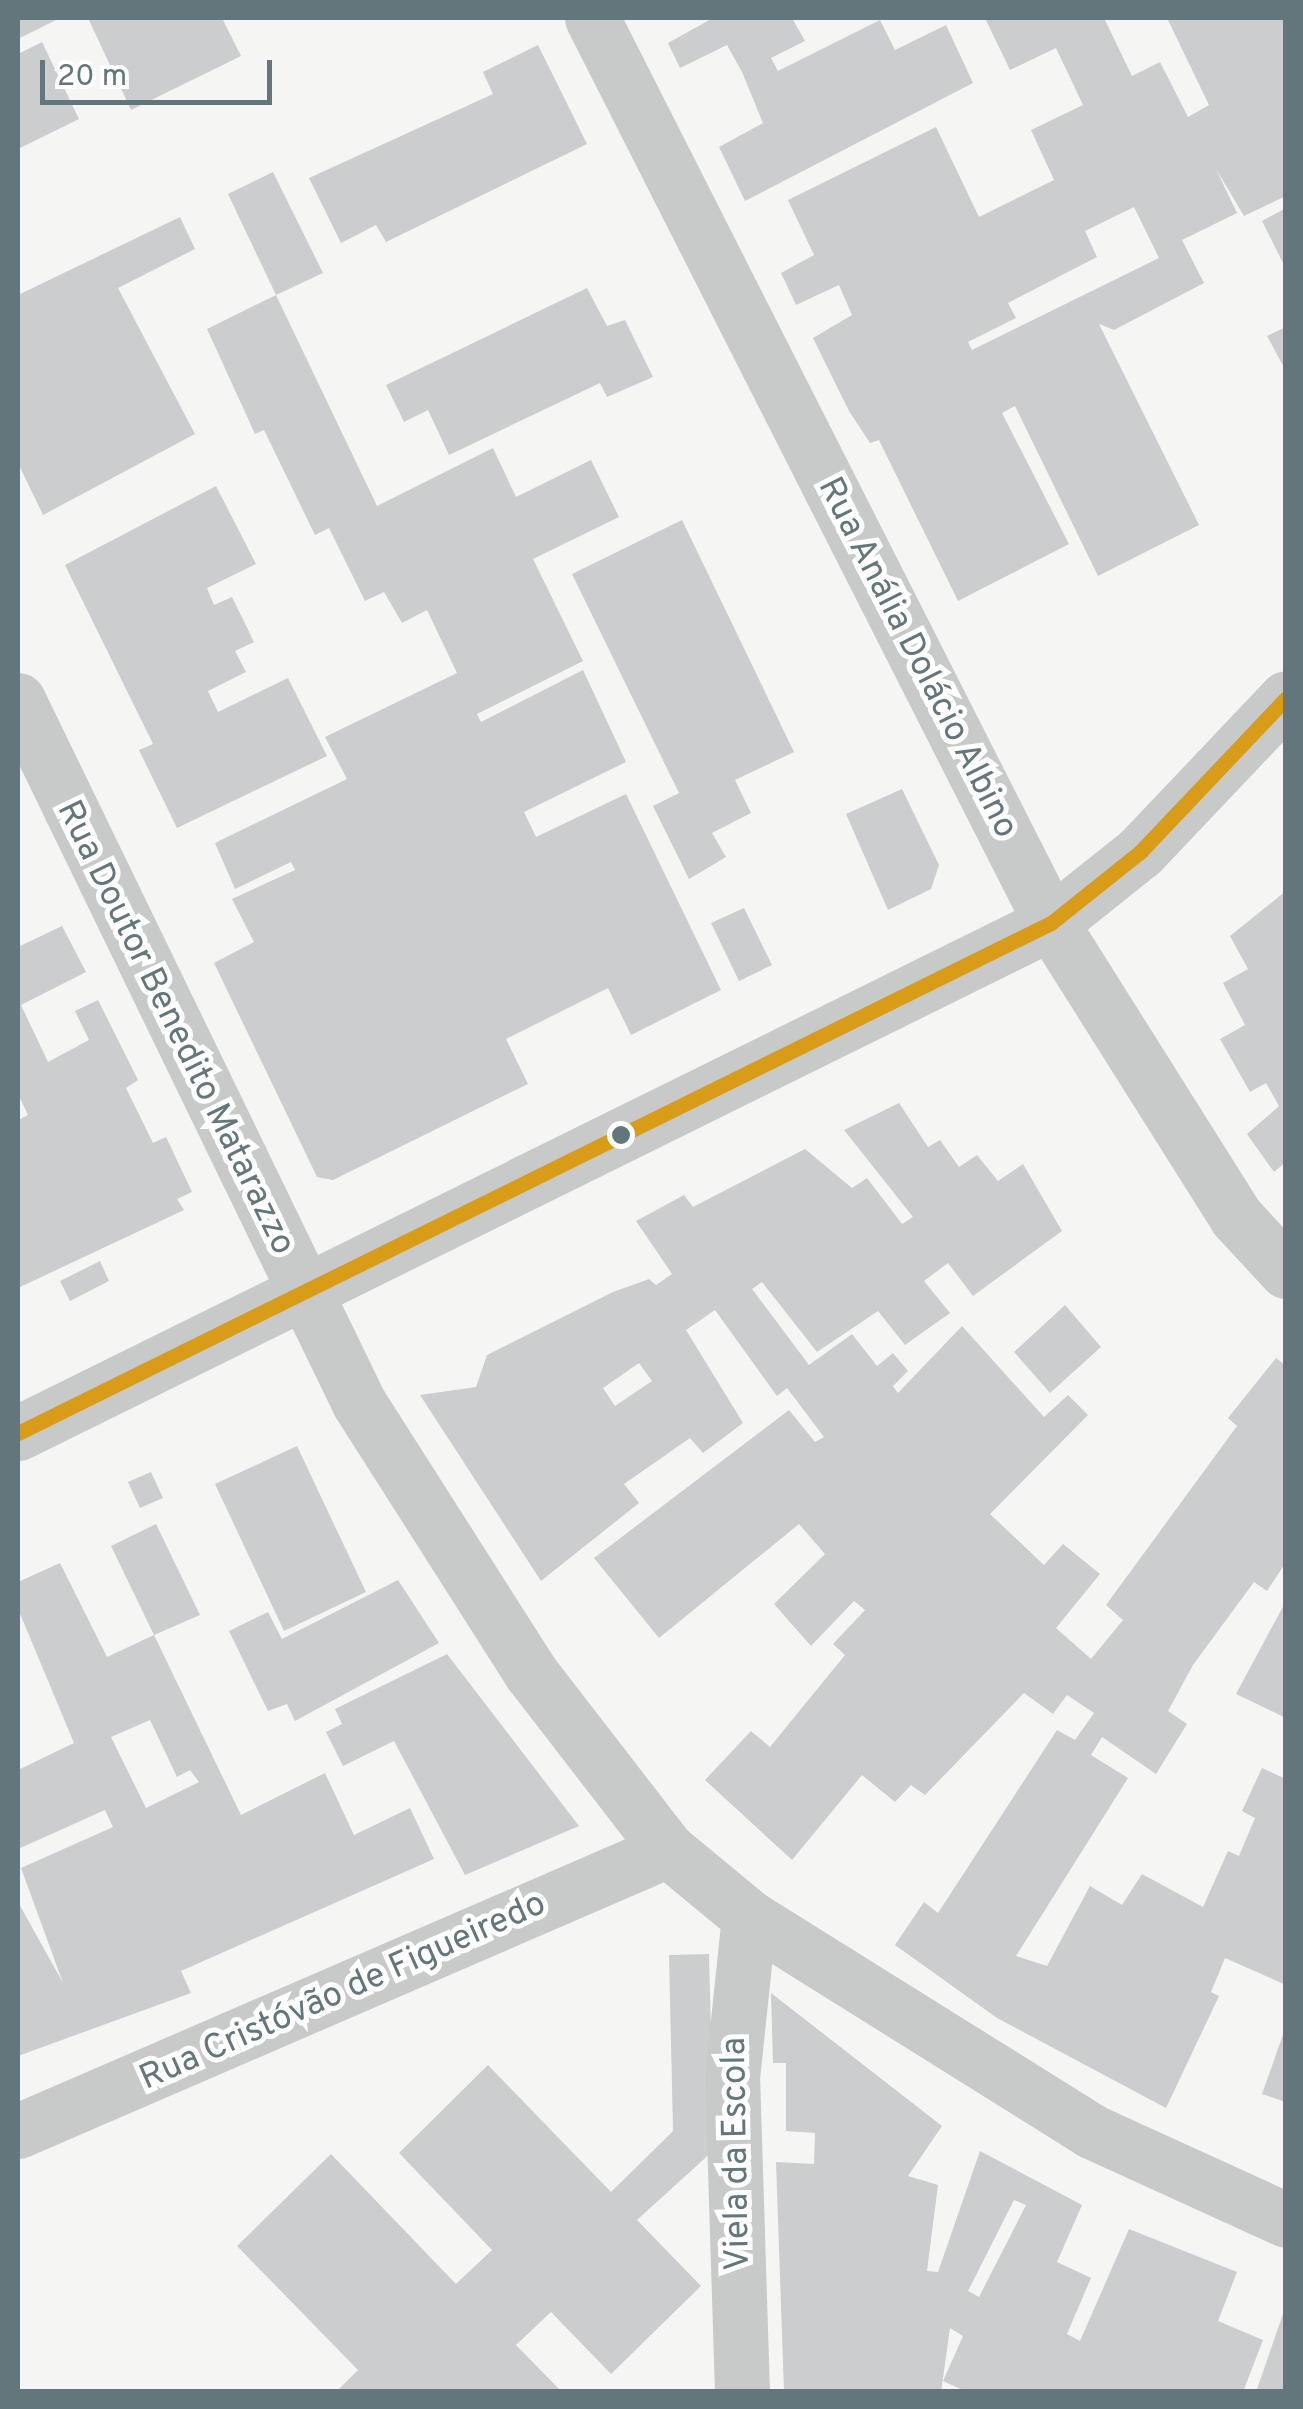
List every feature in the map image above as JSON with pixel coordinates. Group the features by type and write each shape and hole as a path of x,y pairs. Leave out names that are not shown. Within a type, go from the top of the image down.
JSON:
{"street":[{"name":"Rua Anália Dolácio Albino","path":"592,18 1052,923 1236,1217 1286,1272"},
{"path":"18,1433 306,1298 1052,923 1140,852 1286,698"},
{"name":"Rua Doutor Benedito Matarazzo","path":"18,700 358,1403 531,1673 668,1850 749,1917 1091,2131 1286,2220"},
{"name":"Rua Cristóvão de Figueiredo","path":"18,2131 668,1850"},
{"name":"Viela da Escola","path":"742,2392 732,2078 749,1917"}],"building":[{"path":"18,18 60,18 18,39"},
{"path":"88,18 222,18 241,56 131,110"},
{"path":"713,18 792,18 805,41 771,58 778,71 880,20 895,50 946,25 973,83 745,201 719,147 763,123 742,72 727,45 680,68 668,43"},
{"path":"985,18 1104,18 1132,76 1160,62 1188,117 1209,105 1167,18 1286,18 1286,196 1244,216 1216,169 1237,213 1182,240 1204,283 1114,330 1099,324 1199,525 1098,576 1015,406 1002,413 1069,544 958,601 879,440 870,443 849,411 813,338 852,315 839,285 796,305 781,273 814,255 788,200 936,127 979,217 1054,180 1031,130 1083,105 1056,48 1010,70","holes":["1134,207 1159,258 972,350 968,342 1016,318 1008,303 1097,257 1085,231"]},
{"path":"42,42 79,119 18,149 18,54"},
{"path":"538,45 587,144 386,242 376,225 341,243 309,178 493,94 483,72"},
{"path":"273,172 323,273 276,295 228,194"},
{"path":"1286,208 1286,269 1262,221"},
{"path":"180,217 195,249 118,288 195,434 43,515 18,463 18,295"},
{"path":"587,288 607,326 625,320 653,377 607,397 600,383 449,455 428,410 404,422 386,385"},
{"path":"276,295 377,506 493,448 516,497 591,460 619,517 533,559 583,661 477,714 481,722 583,670 626,762 524,812 536,837 626,794 721,990 631,1035 608,988 506,1039 528,1084 333,1180 317,1177 214,963 254,942 232,899 295,870 291,862 235,889 215,843 347,779 325,737 457,673 427,610 402,623 384,592 365,601 329,528 315,535 264,430 255,434 207,329"},
{"path":"1286,327 1286,371 1267,336"},
{"path":"216,486 256,564 207,588 214,605 232,597 254,642 235,651 246,672 208,691 218,712 288,678 327,756 177,828 139,750 153,744 65,565"},
{"path":"682,520 794,752 735,780 751,813 712,833 726,857 689,879 653,806 679,793 572,574"},
{"path":"902,789 939,865 931,889 888,910 846,814"},
{"path":"1286,891 1286,1162 1274,1172 1247,1134 1279,1106 1266,1083 1250,1092 1220,1039 1245,1025 1223,983 1248,969 1230,936"},
{"path":"744,908 772,965 739,981 711,923"},
{"path":"62,926 86,972 21,1005 48,1062 89,1040 75,1011 98,1000 138,1080 126,1088 153,1143 166,1137 192,1192 177,1199 184,1210 18,1288 18,1120 28,1115 18,1094 18,947"},
{"path":"899,1103 928,1147 940,1140 959,1167 977,1155 998,1181 1023,1164 1062,1231 973,1296 948,1263 924,1281 950,1313 905,1345 878,1311 817,1352 762,1282 752,1289 809,1365 852,1334 877,1366 893,1353 908,1371 893,1386 898,1393 962,1326 1044,1417 1068,1395 1088,1415 990,1514 1044,1565 1063,1544 1100,1574 1056,1628 1091,1659 1123,1620 1106,1605 1237,1426 1228,1418 1276,1358 1286,1366 1286,1562 1267,1591 1254,1582 1193,1665 1168,1711 1187,1724 1156,1774 1102,1737 1091,1755 1128,1778 1016,1956 1047,1966 1090,1886 1122,1905 1142,1874 1203,1907 1228,1851 1239,1856 1255,1818 1242,1811 1262,1768 1286,1779 1286,1985 1225,1958 1211,1992 1219,1996 1166,2108 997,2018 895,1945 924,1902 938,1913 1057,1730 1075,1740 1094,1713 1067,1695 1053,1714 1024,1693 925,1795 911,1785 895,1802 862,1775 792,1860 705,1780 751,1731 770,1747 845,1655 833,1644 865,1610 854,1601 811,1646 774,1604 825,1554 799,1524 659,1638 594,1558 789,1410 815,1442 824,1437 787,1388 777,1396 715,1310 686,1330 743,1423 703,1453 690,1438 624,1484 639,1503 541,1581 420,1395 476,1387 487,1355 613,1292 649,1279 656,1285 672,1274 636,1221 684,1195 693,1207 805,1149 852,1188 867,1178 902,1224 913,1217 844,1130","holes":["639,1363 652,1381 615,1406 603,1388"]},
{"path":"100,1261 109,1281 70,1301 60,1281"},
{"path":"1065,1305 1101,1347 1050,1393 1014,1352"},
{"path":"297,1446 366,1592 284,1631 215,1484"},
{"path":"151,1472 163,1498 140,1508 128,1482"},
{"path":"156,1524 200,1615 154,1635 111,1546"},
{"path":"60,1563 107,1657 154,1635 241,1815 325,1773 354,1835 410,1808 434,1859 181,1971 191,1993 18,2056 18,1902 63,1983 21,1868 113,1827 105,1810 18,1849 18,1770 74,1743 18,1609 18,1582","holes":["150,1720 177,1777 190,1770 199,1782 146,1808 111,1737"]},
{"path":"398,1580 439,1643 295,1721 287,1704 268,1711 229,1631 268,1612 282,1639"},
{"path":"1286,1601 1286,1718 1236,1694"},
{"path":"447,1654 579,1826 465,1875 394,1741 343,1766 326,1732 342,1724 335,1709"},
{"path":"709,1954 714,2150 637,2220 701,2286 611,2374 551,2312 516,2345 562,2392 336,2392 358,2370 237,2246 331,2154 456,2284 492,2250 399,2153 488,2065 611,2192 673,2131 669,1955"},
{"path":"771,1993 942,2126 908,2176 938,2185 927,2271 938,2272 980,2151 1082,2205 1057,2262 1091,2278 1067,2334 1080,2341 1129,2229 1237,2272 1218,2321 1263,2340 1243,2392 967,2392 943,2381 963,2336 950,2328 941,2392 784,2392 776,2162 814,2164 815,2133 786,2131 786,2063 773,2063","holes":["1014,2200 1026,2205 979,2297 968,2291"]},
{"path":"1286,2029 1286,2102 1262,2094"},
{"path":"1285,2308 1286,2392 1256,2392"}],"transit line":[{"path":"18,1433 1051,923 1140,852 1286,698"}]}
